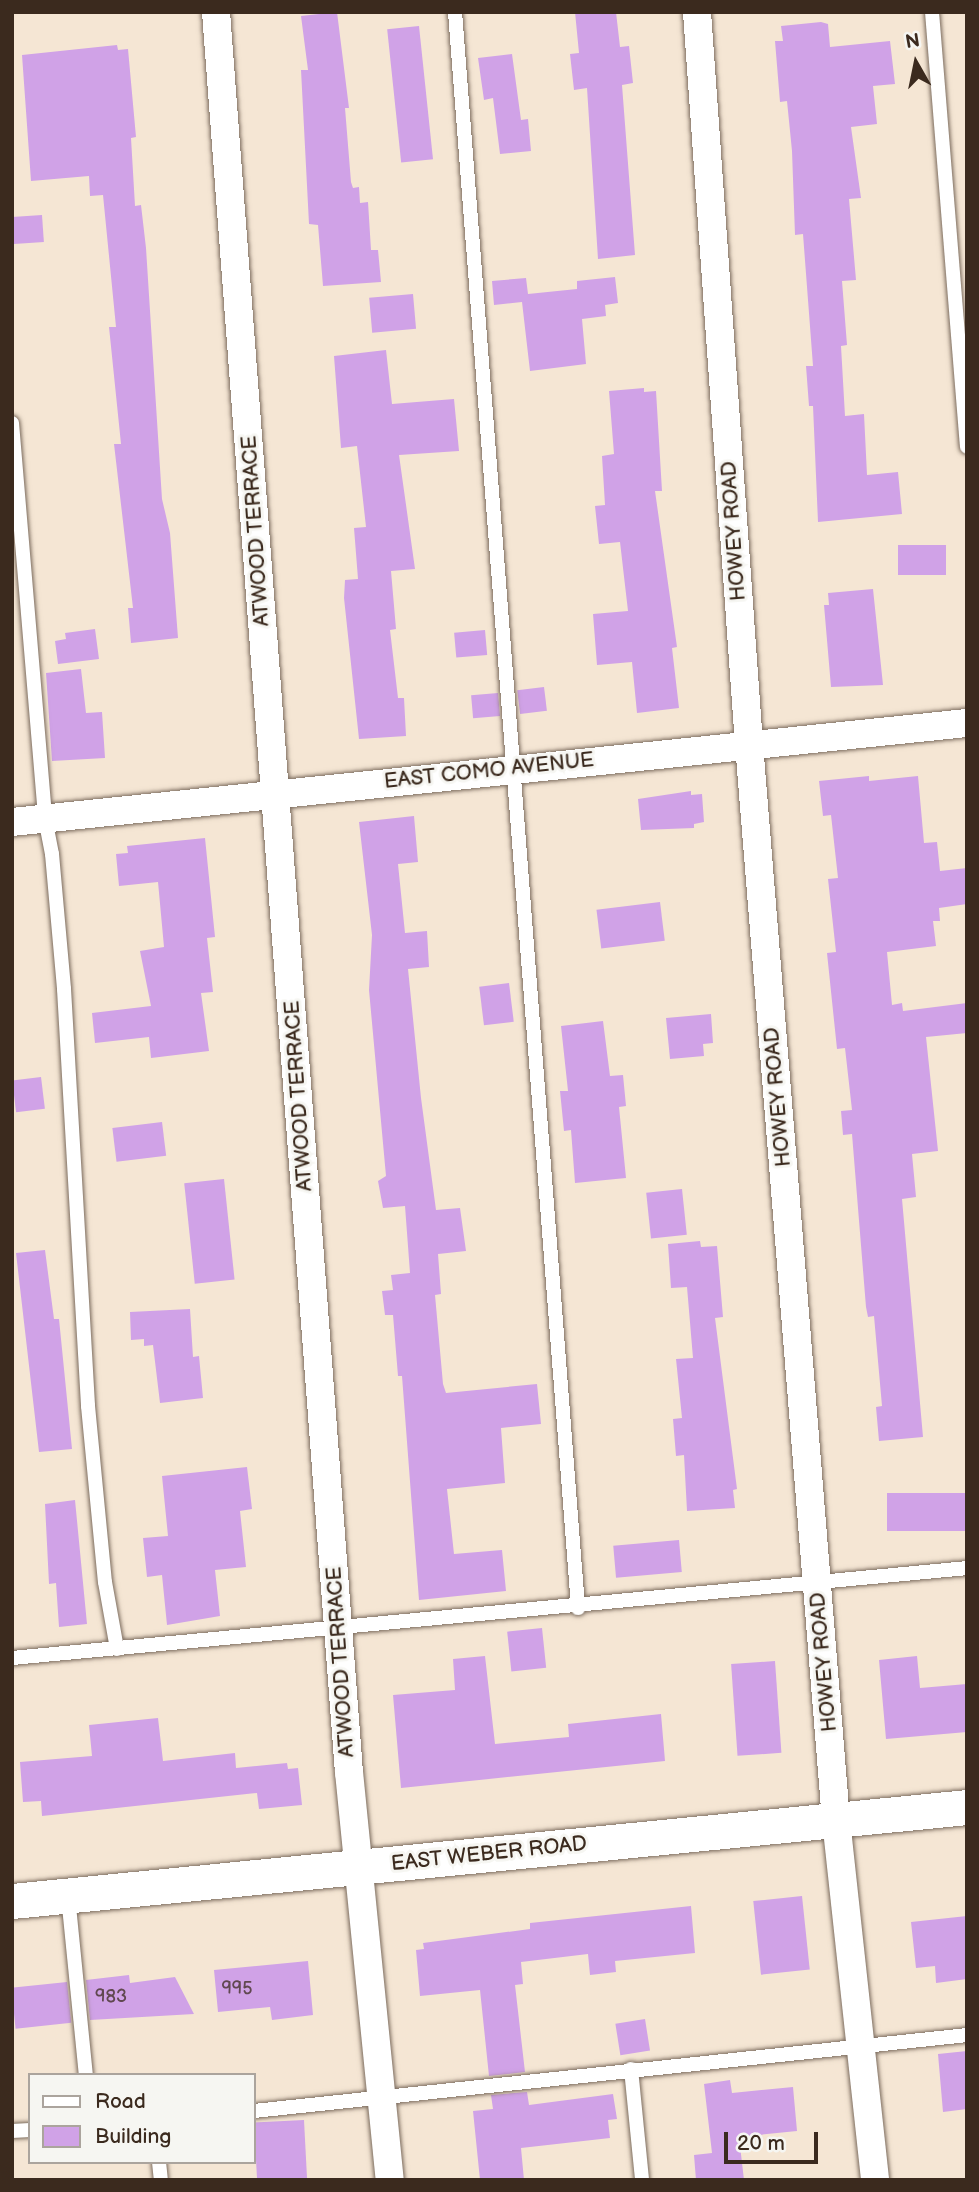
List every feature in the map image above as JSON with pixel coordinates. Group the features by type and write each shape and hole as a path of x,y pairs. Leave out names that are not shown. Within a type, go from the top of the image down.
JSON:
{"street":[{"name":"ATWOOD TERRACE","path":"216,12 339,1630 390,2180"},
{"name":"HOWEY ROAD","path":"697,12 749,744 836,1819 875,2180"},
{"name":"EAST COMO AVENUE","path":"12,822 967,723"},
{"name":"EAST WEBER ROAD","path":"12,1901 967,1807"}],"lane":[{"path":"455,12 578,1608"},
{"path":"932,12 967,447"},
{"path":"12,423 45,818 52,854 64,989 88,1406 105,1583 117,1649"},
{"path":"12,1658 578,1608 967,1568"},
{"path":"68,1896 86,2073"},
{"path":"256,2111 967,2035"},
{"path":"631,2070 642,2180"}],"building":[{"path":"337,12 349,108 345,108 351,182 353,188 359,187 360,203 368,202 371,250 378,250 381,282 323,286 318,225 309,224 301,70 308,70 301,16"},
{"path":"575,12 616,12 620,47 629,46 633,83 622,85 635,255 598,259 587,88 574,90 570,54 579,53"},
{"path":"821,22 828,24 830,47 890,41 895,84 873,86 877,124 851,127 861,198 849,199 856,280 842,281 847,345 841,346 845,416 864,414 867,475 898,472 902,514 818,522 813,406 809,406 806,366 813,366 803,234 795,235 787,101 780,102 775,41 783,41 781,26"},
{"path":"419,26 433,159 401,163 387,29"},
{"path":"117,45 118,50 128,49 136,137 131,138 135,206 141,205 146,248 162,499 170,533 178,638 131,643 128,608 133,608 114,444 121,444 109,327 116,327 103,195 90,196 89,176 31,181 22,55"},
{"path":"512,54 521,120 528,119 531,151 500,154 493,98 484,100 478,58"},
{"path":"42,215 44,242 14,244 12,217"},
{"path":"615,277 618,303 605,305 606,316 582,319 586,364 530,371 522,302 494,305 492,281 526,278 528,294 577,289 577,281"},
{"path":"413,294 416,329 372,333 369,298"},
{"path":"386,350 392,404 454,399 459,451 399,455 415,569 391,571 396,629 390,630 398,698 404,698 406,736 359,739 344,598 345,580 358,579 354,528 366,527 357,446 341,448 334,356"},
{"path":"644,388 644,392 656,391 662,491 655,491 677,647 672,648 679,708 637,713 632,662 597,665 593,614 628,611 620,542 599,544 595,506 605,505 602,456 614,454 609,391"},
{"path":"898,545 946,545 946,575 898,575"},
{"path":"873,589 883,685 831,687 824,605 829,605 828,593"},
{"path":"95,629 99,659 58,664 55,641 66,639 65,633"},
{"path":"485,630 487,655 456,658 454,633"},
{"path":"81,669 86,713 102,712 105,758 52,761 46,673"},
{"path":"544,687 547,711 520,714 517,690"},
{"path":"498,693 500,716 473,718 471,695"},
{"path":"869,776 869,781 918,776 924,843 937,842 940,871 967,868 967,904 939,908 940,921 933,921 936,946 887,952 892,1005 902,1003 903,1011 967,1003 967,1033 926,1037 938,1151 912,1154 916,1197 902,1199 923,1437 879,1441 876,1407 882,1406 874,1316 868,1317 866,1307 852,1134 843,1135 841,1111 852,1110 845,1048 837,1049 827,953 836,952 828,879 838,878 831,815 823,816 819,781"},
{"path":"691,791 691,795 702,794 704,822 694,824 694,828 641,830 638,799"},
{"path":"414,816 418,862 398,864 405,933 427,931 429,967 408,969 421,1098 436,1210 460,1208 466,1251 438,1254 441,1294 435,1295 443,1384 446,1393 537,1384 541,1424 501,1428 505,1483 447,1489 454,1554 502,1550 506,1591 419,1600 402,1376 398,1376 393,1315 385,1315 382,1291 393,1290 391,1275 410,1273 405,1206 383,1208 378,1181 386,1176 369,990 372,935 359,822"},
{"path":"205,838 215,937 207,938 213,992 201,993 209,1051 151,1058 149,1037 95,1043 92,1013 151,1006 140,951 164,947 158,882 119,886 116,854 128,853 127,846"},
{"path":"660,902 665,941 601,949 596,910"},
{"path":"509,983 514,1022 484,1025 479,987"},
{"path":"711,1014 713,1043 703,1044 704,1056 670,1059 666,1018"},
{"path":"603,1021 610,1076 623,1075 626,1106 619,1107 626,1178 575,1183 571,1130 564,1131 560,1091 568,1091 561,1026"},
{"path":"41,1077 45,1109 16,1112 12,1081"},
{"path":"162,1122 166,1156 117,1162 112,1128"},
{"path":"224,1179 235,1279 195,1284 184,1183"},
{"path":"682,1189 687,1235 651,1239 646,1193"},
{"path":"700,1241 701,1247 717,1246 723,1317 715,1318 737,1489 733,1490 735,1508 687,1511 684,1455 676,1456 673,1419 682,1418 676,1359 693,1358 687,1287 671,1288 668,1244"},
{"path":"45,1250 54,1319 59,1319 72,1449 39,1452 16,1253"},
{"path":"190,1309 193,1357 199,1356 203,1398 160,1403 153,1345 144,1346 144,1339 131,1340 130,1312"},
{"path":"247,1467 252,1509 240,1511 246,1567 215,1570 220,1616 167,1625 162,1575 147,1577 143,1538 168,1536 162,1476"},
{"path":"887,1493 967,1493 967,1531 887,1531"},
{"path":"75,1500 87,1624 59,1627 56,1583 49,1584 45,1504"},
{"path":"679,1540 682,1572 616,1578 613,1546"},
{"path":"542,1628 546,1668 511,1671 507,1632"},
{"path":"485,1656 495,1744 569,1737 568,1724 661,1714 665,1761 401,1788 393,1695 455,1690 453,1659"},
{"path":"917,1656 920,1688 967,1684 967,1732 886,1739 879,1660"},
{"path":"775,1661 781,1753 738,1756 731,1664"},
{"path":"158,1718 163,1761 235,1753 236,1768 287,1763 288,1769 298,1768 302,1805 259,1809 257,1793 42,1816 41,1801 23,1802 20,1762 92,1756 89,1725"},
{"path":"802,1896 810,1970 761,1975 753,1901"},
{"path":"691,1906 695,1953 615,1961 616,1972 590,1975 588,1954 521,1962 523,1984 515,1985 525,2072 489,2076 480,1990 420,1996 416,1950 424,1949 423,1943 530,1929 530,1923"},
{"path":"967,1916 967,1979 936,1983 935,1966 916,1968 911,1922"},
{"path":"308,1961 313,2015 272,2020 270,2007 218,2012 214,1970"},
{"path":"129,1975 130,1983 175,1977 194,2014 90,2020 86,1980"},
{"path":"67,1982 71,2023 16,2029 12,1988"},
{"path":"645,2019 650,2051 620,2055 615,2024"},
{"path":"967,2051 967,2109 943,2112 938,2054"},
{"path":"730,2080 732,2093 793,2087 797,2131 739,2137 744,2180 696,2180 694,2155 712,2153 704,2084"},
{"path":"527,2092 529,2105 613,2094 617,2119 608,2120 610,2138 521,2148 524,2180 480,2180 473,2111 493,2109 491,2095"},
{"path":"304,2120 307,2180 257,2180 256,2123"}]}
